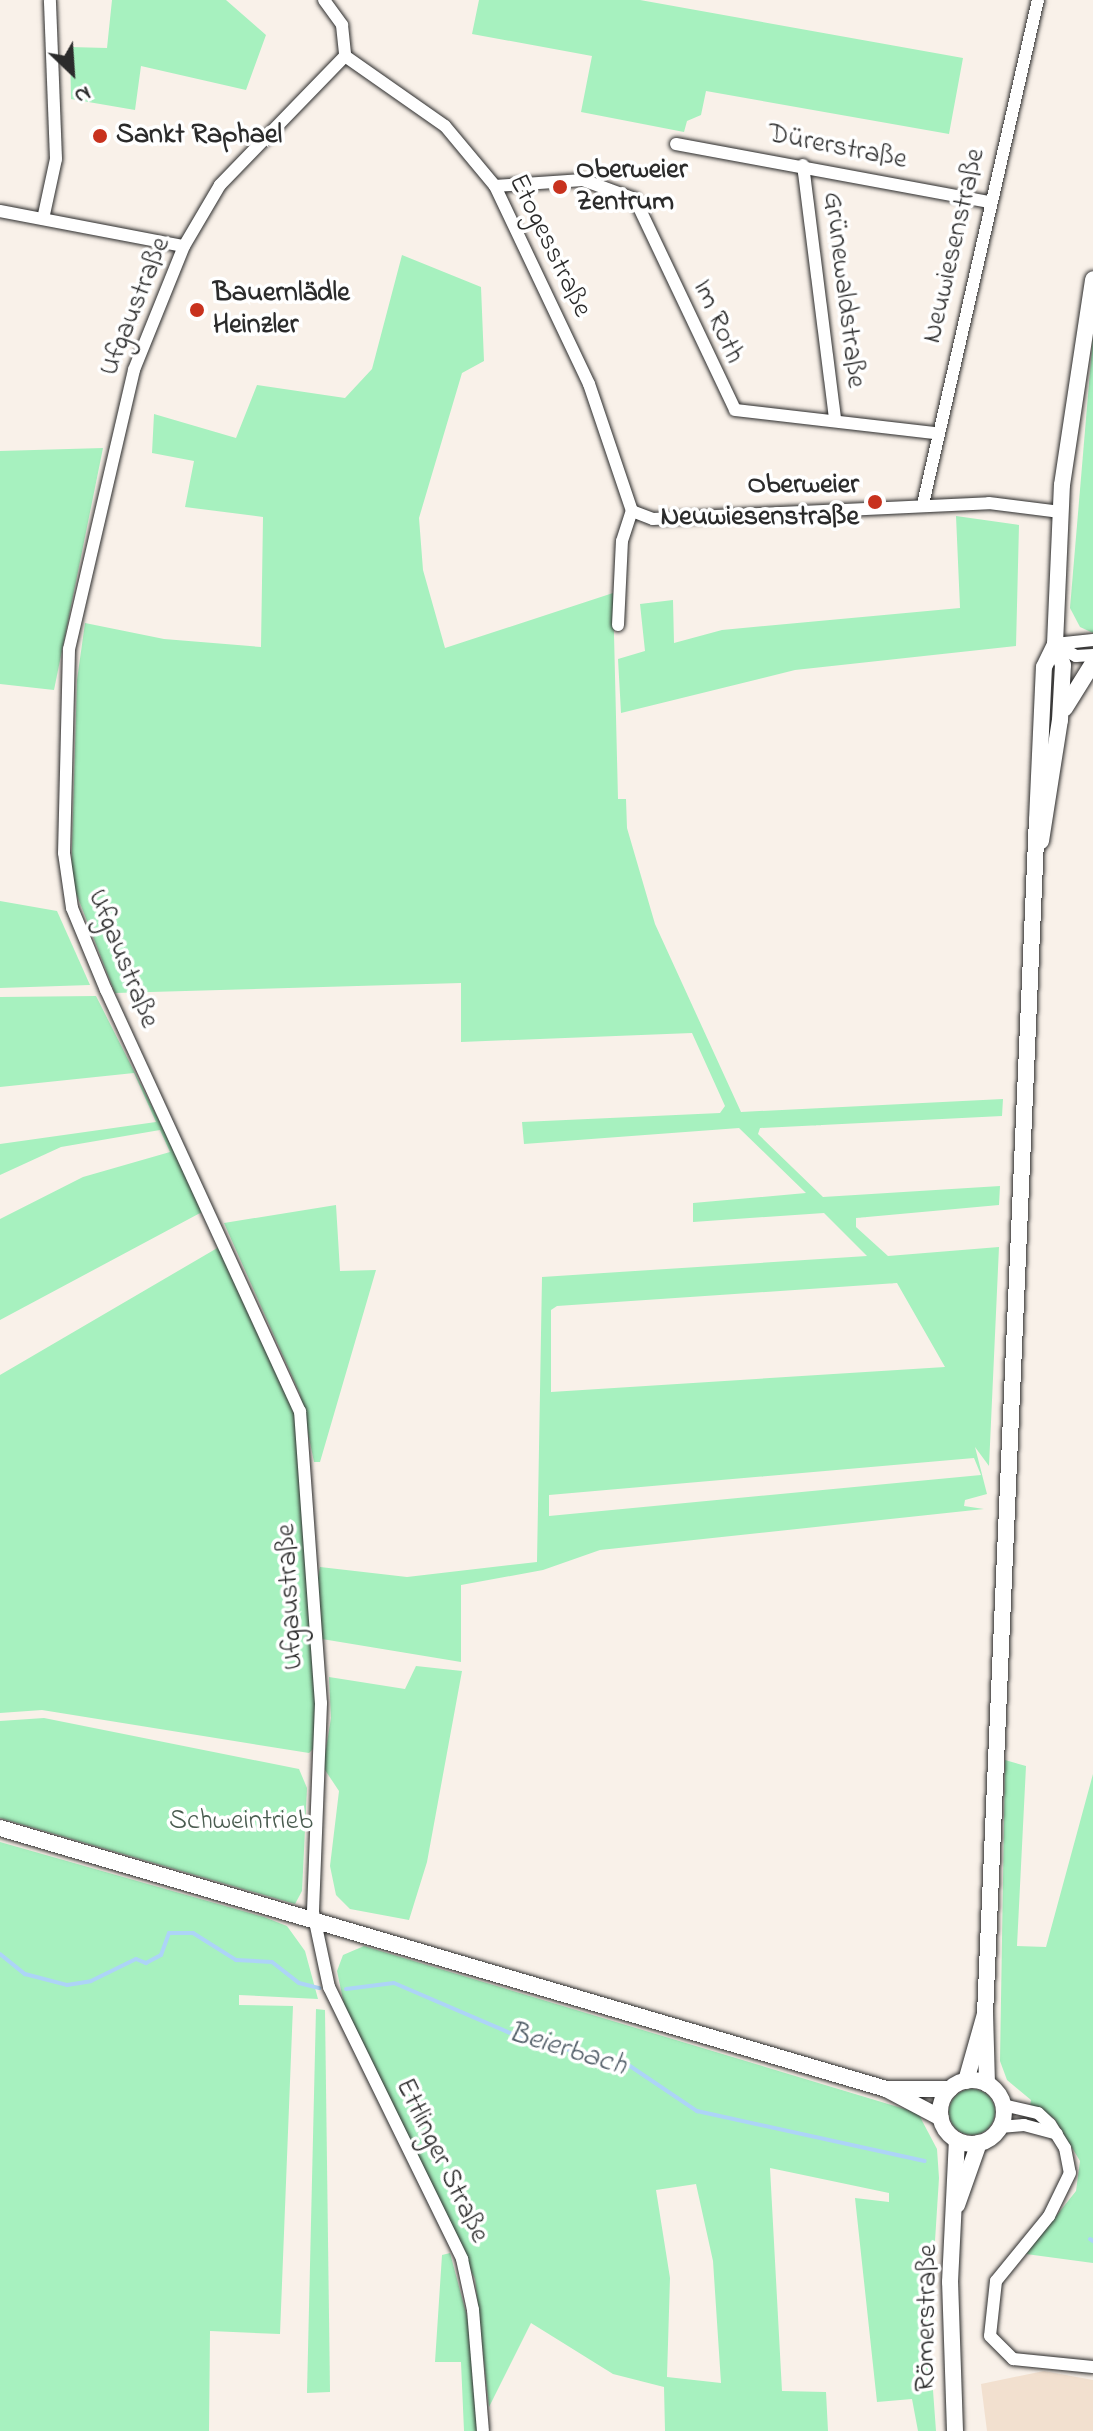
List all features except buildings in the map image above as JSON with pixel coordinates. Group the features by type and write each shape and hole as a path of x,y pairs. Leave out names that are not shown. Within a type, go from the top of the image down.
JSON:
{"main road":[{"path":"1039,846 1048,824 1060,720 1063,665 1055,644 1060,512 1070,400 1093,279"},
{"path":"0,1828 886,2089 941,2118 957,2140 979,2143 1000,2127 1003,2105 987,2084 985,2014 1039,846 1044,667 1055,644"},
{"path":"1060,720 1074,685 1093,663"},
{"path":"966,2081 985,2014"},
{"path":"886,2089 950,2089 966,2081 987,2084"},
{"path":"941,2118 950,2089"},
{"name":"Römerstraße","path":"955,2431 950,2282 957,2205 957,2140"},
{"name":"Römerstraße","path":"957,2205 979,2143"}],"street":[{"path":"43,219 56,159 50,0"},
{"path":"324,0 342,25 345,56"},
{"name":"Neuwiesenstraße","path":"923,504 935,433 1035,0"},
{"name":"Etogesstraße","path":"345,56 445,126 495,186 589,384 632,511"},
{"name":"Ufgaustraße","path":"316,1921 311,1903 321,1703 303,1424 268,1330 106,990 72,908 65,872 72,626 127,393 184,246 241,157 306,102 345,56"},
{"name":"Dürerstraße","path":"676,144 803,165 990,202"},
{"name":"Grünewaldstraße","path":"803,165 835,420"},
{"name":"Im Roth","path":"495,186 583,180 635,199 726,402 749,416 835,420 935,433"},
{"path":"0,211 184,246"},
{"path":"618,625 622,541 632,511 653,519 923,504 1060,512"},
{"path":"1055,644 1093,640"},
{"path":"1055,644 1076,656 1093,655"},
{"name":"Ettlinger Straße","path":"316,1921 329,1987 462,2259 473,2310 483,2431"},
{"path":"1003,2105 1038,2113 1057,2134 1068,2157 1068,2183 1003,2270 988,2305 994,2344 1020,2361 1093,2367"},
{"path":"1000,2127 1057,2134"}],"shaded area":[{"path":"1044,2371 1093,2380 1093,2431 987,2431 981,2384"}],"green space":[{"path":"112,0 226,0 266,35 246,90 141,66 135,110 71,99 70,47 107,48"},
{"path":"479,0 640,0 963,58 949,134 706,91 701,115 687,121 684,132 581,112 592,56 472,34"},
{"path":"402,255 481,287 484,361 462,373 419,518 423,570 445,648 613,593 618,799 626,799 627,828 655,924 741,1112 1003,1099 1002,1116 760,1128 758,1134 823,1197 1000,1186 999,1205 856,1218 856,1227 888,1256 999,1247 989,1466 975,1447 987,1494 965,1500 964,1506 984,1509 600,1550 543,1570 461,1585 461,1662 322,1639 320,1567 407,1577 537,1562 542,1277 867,1256 824,1213 693,1222 693,1203 806,1193 739,1128 524,1144 522,1122 720,1113 725,1106 692,1033 461,1042 461,983 115,993 71,880 77,680 85,623 164,639 261,647 263,517 185,507 194,461 152,453 154,414 236,438 257,385 345,398 372,369","holes":["897,1283 945,1367 551,1392 551,1310 557,1306","974,1458 981,1475 549,1516 549,1495"]},
{"path":"1093,336 1093,633 1080,627 1070,608"},
{"path":"103,448 54,690 0,684 0,451"},
{"path":"956,516 1019,525 1016,646 795,670 621,713 618,659 645,651 640,604 673,600 674,643 722,630 960,608"},
{"path":"0,901 57,911 90,985 0,988"},
{"path":"96,996 221,1243 295,1413 316,1699 315,1747 309,1753 42,1710 0,1713 0,1375 219,1247 202,1212 0,1320 0,1219 83,1177 170,1152 160,1130 61,1147 0,1175 0,1144 156,1122 134,1073 0,1087 0,997"},
{"path":"336,1205 340,1271 376,1270 320,1462 314,1462 300,1394 224,1223"},
{"path":"416,1666 462,1671 427,1862 409,1920 350,1909 336,1895 330,1866 339,1791 323,1767 331,1718 329,1677 405,1689"},
{"name":"Schweintrieb","path":"44,1718 299,1769 307,1788 302,1891 295,1904 0,1818 0,1721"},
{"path":"1005,1760 1026,1766 1017,1946 1046,1947 1093,1774 1093,2263 1026,2254 1076,2191 1080,2161 1054,2118 1030,2107 1031,2100 1007,2080 1000,2061"},
{"path":"0,1842 264,1917 287,1926 305,1951 318,1999 239,1995 239,2005 293,2006 280,2334 210,2331 209,2431 0,2431"},
{"path":"364,1946 918,2113 937,2149 939,2178 929,2336 936,2431 918,2431 912,2399 877,2402 855,2198 889,2202 889,2193 770,2168 782,2391 826,2392 828,2431 665,2431 664,2387 613,2374 531,2323 489,2407 475,2279 345,2009 337,1971 343,1955","holes":["696,2184 713,2261 721,2383 667,2377 670,2278 656,2190"]},
{"path":"316,2009 325,2010 330,2392 307,2393"},
{"path":"972,2089 988,2096 995,2112 988,2128 972,2135 956,2128 949,2112 956,2096"},
{"path":"450,2253 469,2324 477,2431 464,2431 461,2362 435,2362 442,2255"}],"waterway":[{"name":"Beierbach","path":"0,1954 25,1974 67,1985 91,1981 136,1959 146,1963 161,1955 169,1933 193,1933 236,1960 272,1962 299,1983 319,1988"},
{"name":"Beierbach","path":"346,1989 394,1983 533,2043 621,2060 697,2111 925,2161"}],"place":[{"name":"Sankt Raphael","path":"100,136"},
{"name":"Oberweier Zentrum","path":"560,187"},
{"name":"Bauernlädle Heinzler","path":"197,310"},
{"name":"Oberweier Neuwiesenstraße","path":"875,502"}]}
